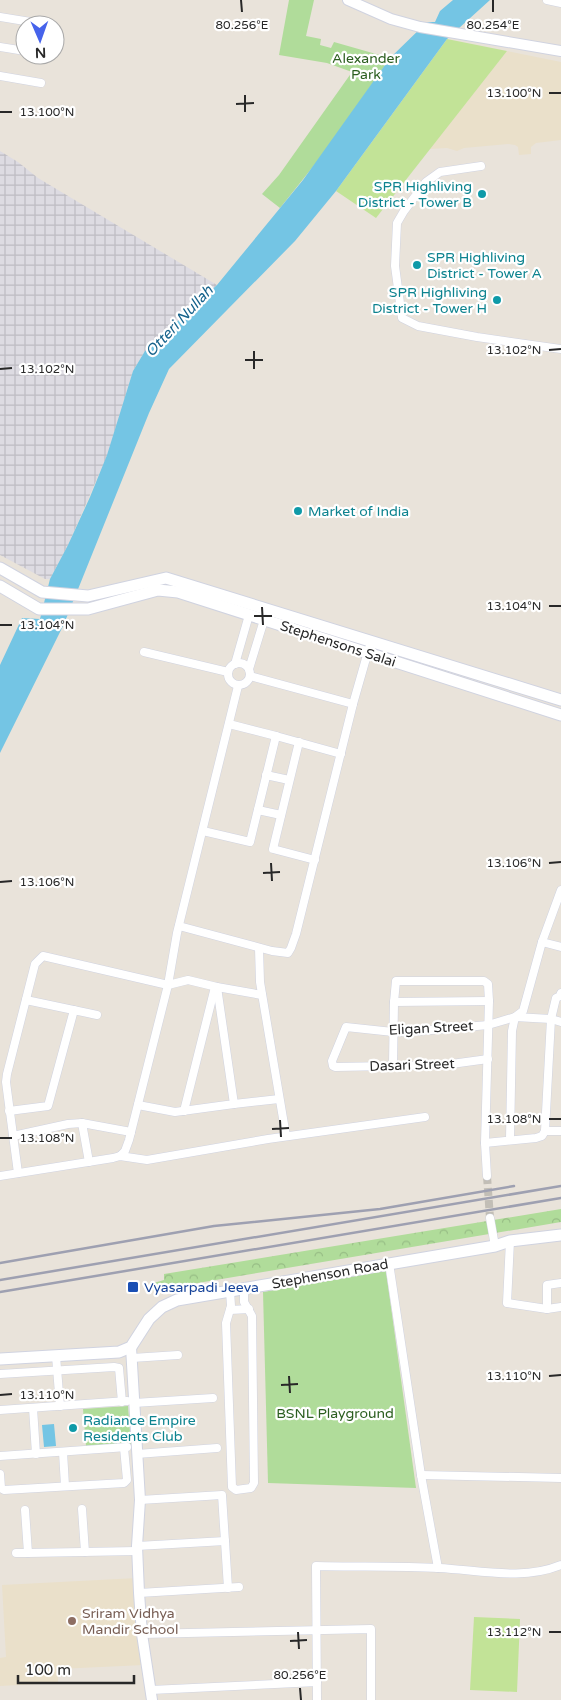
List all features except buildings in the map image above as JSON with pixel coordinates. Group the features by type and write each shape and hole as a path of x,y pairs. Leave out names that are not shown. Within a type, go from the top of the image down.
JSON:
{"main road":[{"name":"Stephensons Salai","path":"0,568 42,592 88,596 166,578 561,700"},
{"name":"Stephensons Salai","path":"0,586 39,609 88,609 158,590 178,592 561,715"},
{"name":"Stephenson Road","path":"131,1352 148,1320 162,1307 177,1300 244,1294 390,1263 495,1246 510,1241 561,1235"},
{"path":"0,1359 131,1352"}],"street":[{"path":"547,0 561,3"},
{"path":"352,1 391,19 420,27 561,52"},
{"path":"0,17 15,19"},
{"path":"0,47 15,49"},
{"path":"0,76 41,83"},
{"path":"482,166 440,172 426,182 400,217 397,223 395,266 402,318 418,326 476,338 561,349"},
{"path":"228,672 235,664 249,615"},
{"path":"238,686 246,683 264,620"},
{"path":"179,926 259,948 288,953 291,948 314,860 353,704 367,653 372,642"},
{"path":"144,652 228,672"},
{"path":"235,664 245,665 250,672 353,704"},
{"path":"228,672 230,681 238,686"},
{"path":"120,1156 126,1148 138,1105 168,985 179,926 238,686"},
{"path":"229,724 341,754"},
{"path":"203,831 250,842 276,736"},
{"path":"299,742 273,849 314,860"},
{"path":"266,775 289,780"},
{"path":"258,810 280,815"},
{"path":"510,1139 512,1031 515,1017 523,1011 542,942 558,909 561,890"},
{"path":"542,942 561,947"},
{"path":"259,948 262,995 286,1136"},
{"path":"18,1173 9,1110 7,1074 36,964 40,957 43,956 168,985 188,980 262,995"},
{"path":"393,1065 396,981 484,981 489,986 485,1142 487,1176"},
{"path":"216,987 234,1104"},
{"path":"184,1111 216,987"},
{"path":"485,1142 536,1138 542,1136 545,1131 551,1019 556,998 561,995"},
{"path":"26,1000 97,1015"},
{"path":"394,1002 489,1001"},
{"path":"9,1110 48,1106 74,1010"},
{"name":"Eligan Street","path":"335,1067 332,1061 346,1027 393,1032 488,1025 515,1017 551,1019 561,1022"},
{"name":"Dasari Street","path":"335,1067 444,1065 488,1059"},
{"path":"138,1105 175,1112 279,1099"},
{"path":"0,1176 120,1156 147,1160 286,1136 425,1117"},
{"path":"13,1136 68,1124 82,1123 131,1132"},
{"path":"82,1123 89,1162"},
{"path":"545,1131 561,1131"},
{"path":"490,1218 495,1246"},
{"path":"510,1241 507,1303 547,1308 561,1307"},
{"path":"390,1263 421,1475 438,1568"},
{"path":"547,1308 547,1285 561,1284"},
{"path":"230,1295 230,1310 226,1323 232,1487 236,1490 251,1488 254,1483 252,1318 244,1294"},
{"path":"230,1310 249,1309"},
{"path":"178,1355 131,1352 140,1500 137,1548 139,1593 142,1634 152,1695 317,1682"},
{"path":"56,1356 60,1406"},
{"path":"0,1374 119,1368 122,1402"},
{"path":"0,1410 213,1398"},
{"path":"33,1408 36,1454"},
{"path":"0,1474 1,1488 4,1490 126,1482 124,1448"},
{"path":"0,1456 124,1448 137,1450 217,1448"},
{"path":"62,1452 65,1486"},
{"path":"421,1475 561,1478"},
{"path":"140,1500 222,1494 228,1588"},
{"path":"82,1509 84,1552"},
{"path":"26,1510 28,1553"},
{"path":"16,1553 84,1552 225,1541"},
{"path":"317,1700 316,1566 438,1568 526,1574 545,1572 561,1566"},
{"path":"139,1593 239,1587"},
{"path":"142,1634 370,1629 371,1700"}],"shaded area":[{"path":"507,51 561,62 561,140 536,143 531,147 531,154 519,155 518,147 508,144 464,148 457,151 447,148 429,149"},
{"path":"0,151 38,178 217,285 145,351 133,371 107,456 68,545 50,579 45,579 0,555"},
{"name":"Sriram Vidhya Mandir School","path":"137,1578 144,1665 58,1669 58,1683 0,1686 0,1658 6,1657 2,1585"}],"green space":[{"name":"Alexander Park","path":"289,0 314,0 306,36 321,39 320,45 331,48 334,42 390,58 327,149 280,208 262,194 279,175 352,72 327,63 279,55"},
{"path":"447,39 507,51 376,218 336,191"},
{"path":"561,1209 561,1222 150,1291 150,1284 164,1280 164,1274"},
{"name":"BSNL Playground","path":"386,1271 416,1488 268,1483 263,1292"},
{"path":"128,1406 131,1444 86,1446 83,1409"},
{"path":"474,1617 520,1619 517,1692 470,1690"}],"water":[{"name":"Otteri Nullah","path":"453,0 490,0 447,39 336,191 295,241 169,369 149,413 64,624 0,753 0,665 22,618 40,619 50,579 90,497 107,455 133,371 145,351 217,285 303,180 390,58 427,22 435,22 440,11"},
{"path":"54,1424 56,1446 44,1447 42,1425"}],"tunnel":[{"path":"487,1176 490,1218"}],"railway":[{"path":"0,1263 214,1226 380,1209 514,1186"},
{"path":"0,1280 561,1186"},
{"path":"0,1292 561,1198"}],"place":[{"name":"SPR Highliving District - Tower B","path":"482,194"},
{"name":"SPR Highliving District - Tower A","path":"417,265"},
{"name":"SPR Highliving District - Tower H","path":"497,300"},
{"name":"Market of India","path":"298,511"},
{"name":"Vyasarpadi Jeeva","path":"133,1287"},
{"name":"Radiance Empire Residents Club","path":"73,1428"},
{"name":"Sriram Vidhya Mandir School","path":"72,1621"}]}
